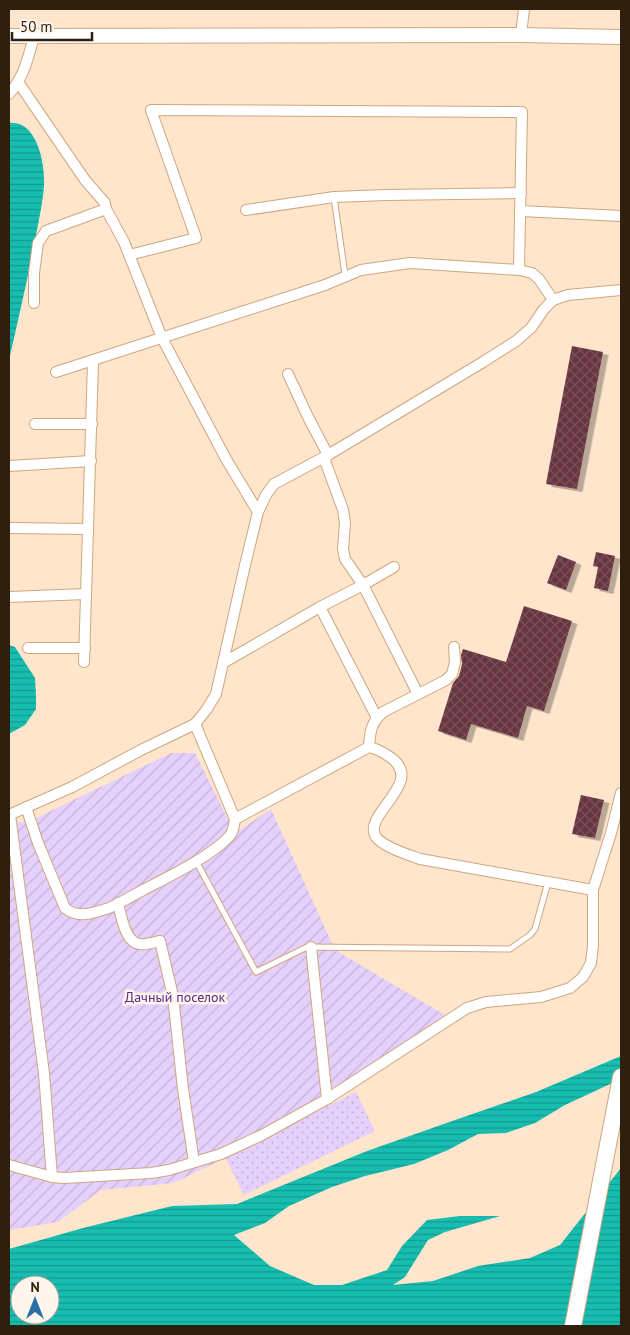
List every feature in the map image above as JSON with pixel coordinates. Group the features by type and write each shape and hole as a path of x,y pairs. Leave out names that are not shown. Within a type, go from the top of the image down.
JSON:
{"highway":[{"path":"572,1326 621,1077"}],"main road":[{"path":"9,36 521,35 621,37"}],"street":[{"path":"521,35 524,9"},
{"path":"9,94 18,82 25,67 34,37"},
{"path":"18,82 85,180 105,203 106,209 124,242 162,338 226,459 258,512"},
{"path":"129,255 196,238 151,110 522,112 519,270"},
{"path":"246,210 334,197 521,193"},
{"path":"34,303 34,273 38,243 46,231 106,209"},
{"path":"520,211 621,216"},
{"path":"56,372 324,285 361,270 410,263 519,270 532,273 553,300"},
{"path":"52,1177 44,1073 9,815 72,787 195,724 207,710 216,694 258,512 274,484 326,456 516,341 531,328 544,309 553,300 568,295 621,290"},
{"path":"84,662 93,360"},
{"path":"288,374 326,456 343,510 345,523 343,549 345,559 363,586 418,694"},
{"path":"35,424 92,424"},
{"path":"9,466 91,462"},
{"path":"9,528 88,529"},
{"path":"223,664 320,607 363,586 394,567"},
{"path":"9,597 86,594"},
{"path":"320,607 377,718"},
{"path":"369,747 370,730 383,712 446,680 452,674 455,662 454,647"},
{"path":"28,648 85,648"},
{"path":"26,807 38,843 65,908 69,912 86,914 110,907 196,861 226,840 232,833 235,819 195,724"},
{"path":"235,819 369,747 377,748 395,761 401,774 400,784 375,822 374,832 381,842 403,854 420,859 592,890"},
{"path":"9,1165 52,1177 64,1178 151,1173 169,1170 220,1154 262,1135 327,1098 467,1008 486,1002 541,997 570,988 582,977 591,963 593,945 592,890 611,834 621,793"},
{"path":"118,903 126,933 133,941 139,944 160,941 173,996 185,1106 194,1162"},
{"path":"311,948 327,1098"}],"lane":[{"path":"334,197 345,275"},
{"path":"196,861 256,972 307,948 510,949 530,935 535,929 548,882"}],"green space":[{"name":"Дачный поселок","path":"171,753 195,753 235,833 271,809 335,950 455,1021 331,1101 230,1156 173,1183 101,1190 58,1222 9,1230 9,823 30,821"},
{"path":"356,1092 375,1131 244,1195 225,1157"}],"water":[{"path":"9,123 19,124 33,135 41,155 44,185 35,241 9,360"},
{"path":"9,645 15,647 35,678 36,709 25,725 9,734"},
{"path":"621,1056 621,1079 565,1105 535,1123 506,1133 478,1134 448,1150 414,1164 365,1176 332,1187 289,1206 265,1223 234,1235 270,1266 314,1285 342,1285 387,1270 402,1246 427,1220 460,1216 500,1216 445,1232 428,1240 405,1277 393,1285 433,1281 478,1266 530,1258 560,1245 621,1168 621,1326 9,1326 9,1249 172,1206 237,1204 367,1151 536,1092"}],"building":[{"path":"572,346 603,352 577,489 546,484"},
{"path":"596,552 615,556 608,591 594,588 598,567 593,566"},
{"path":"558,555 576,562 566,590 547,583"},
{"path":"524,606 572,621 544,711 527,706 518,738 471,724 466,740 438,731 453,683 459,676 463,649 506,662"},
{"path":"581,795 604,800 595,838 572,834"}]}
